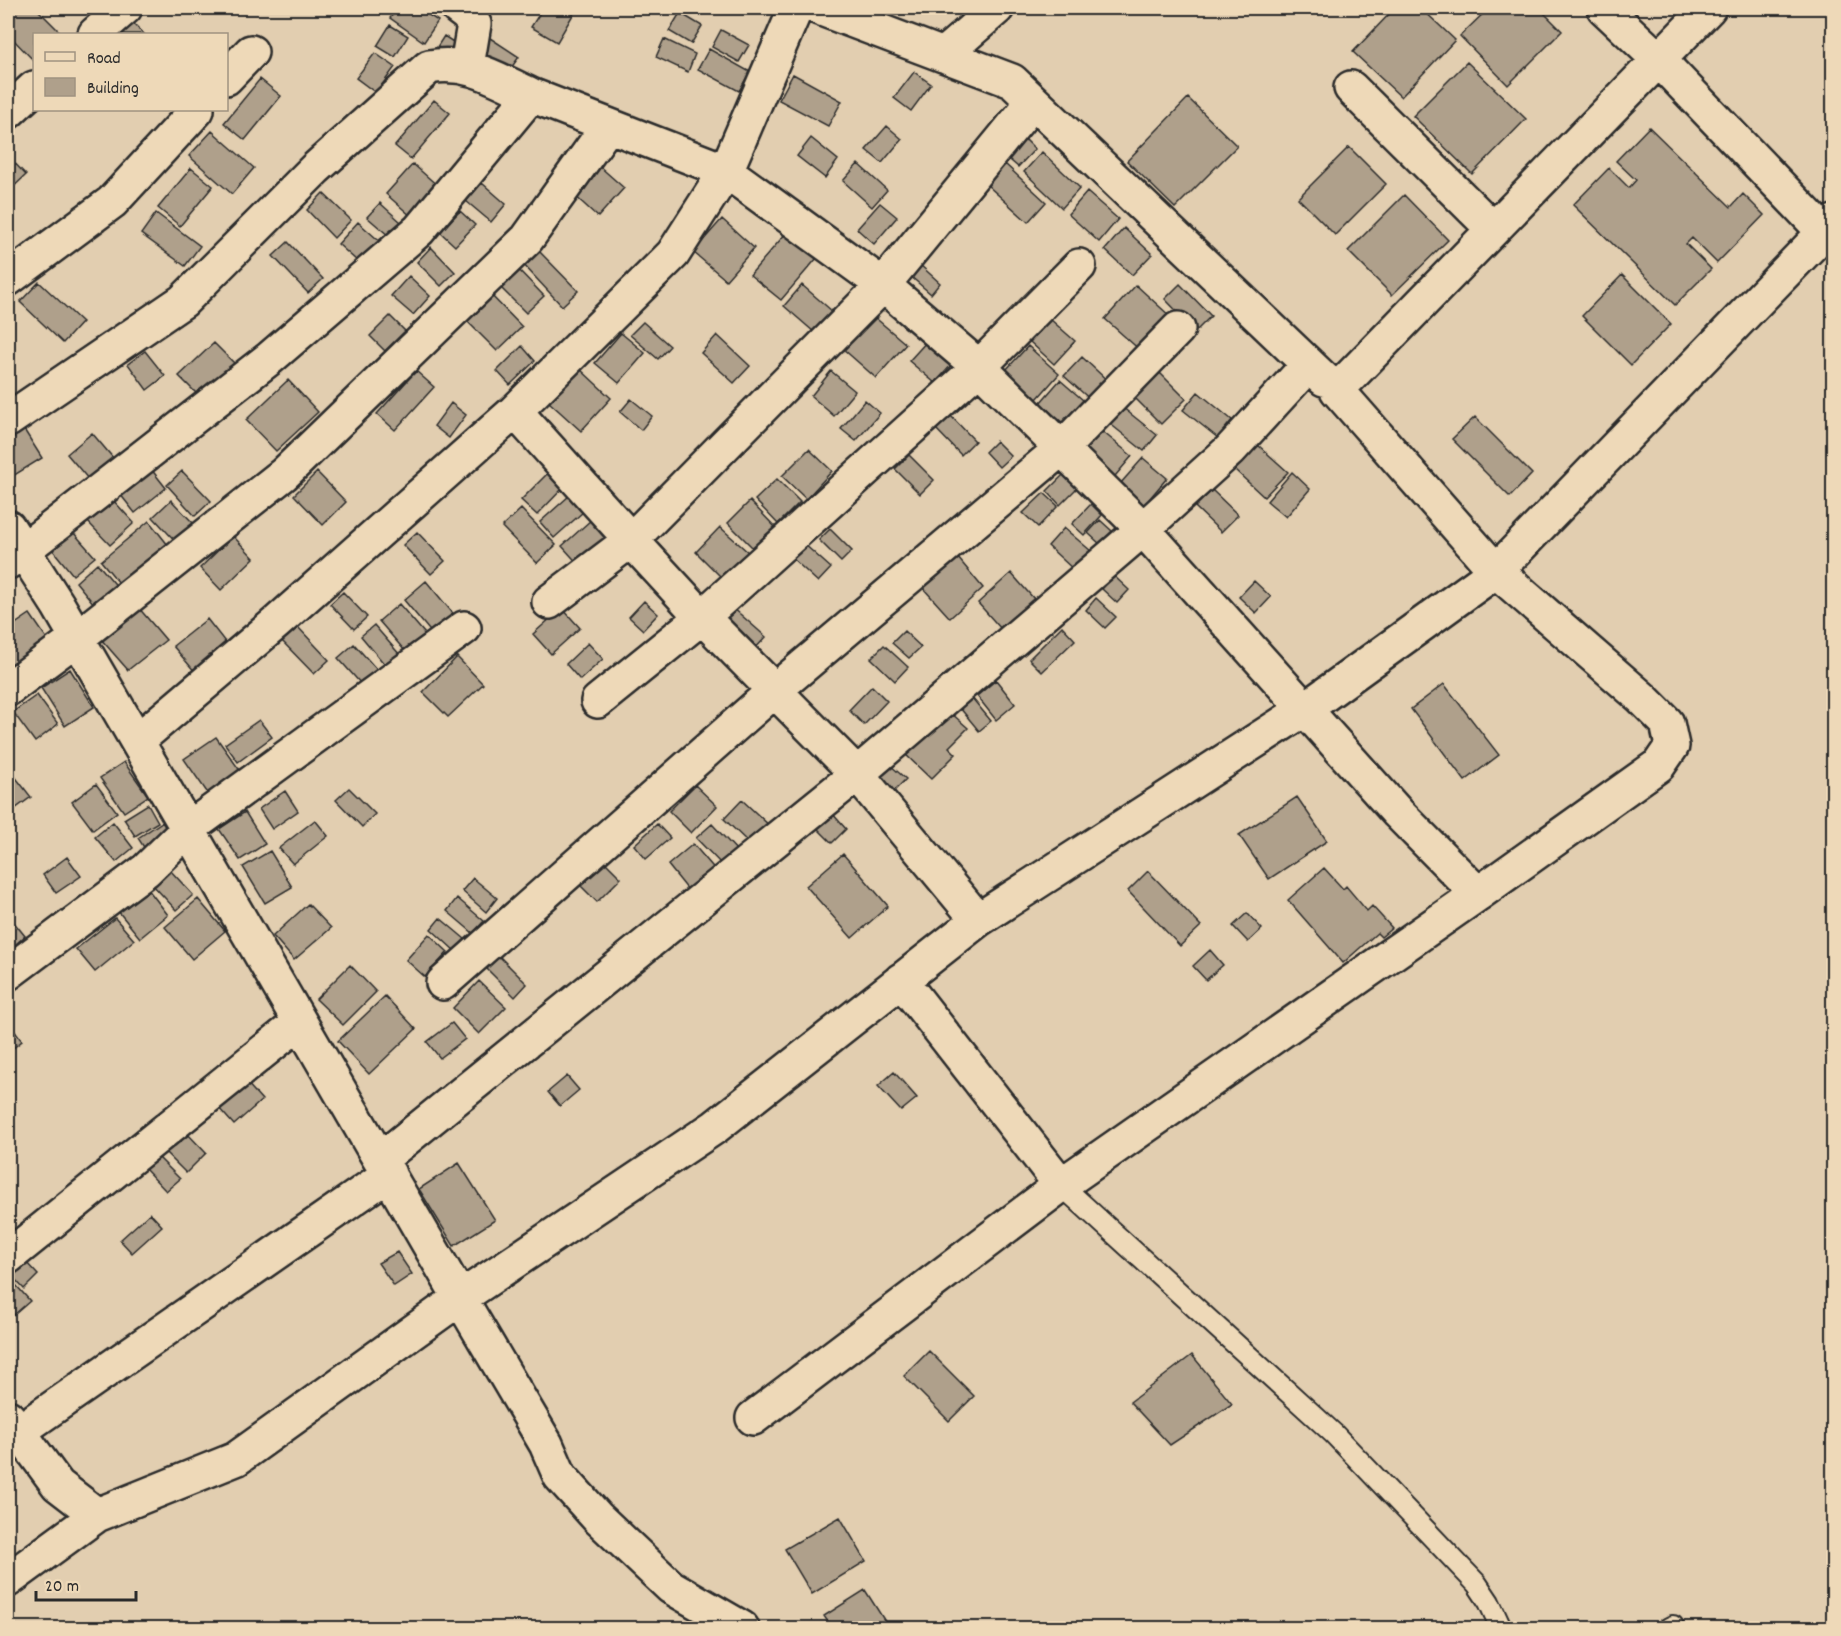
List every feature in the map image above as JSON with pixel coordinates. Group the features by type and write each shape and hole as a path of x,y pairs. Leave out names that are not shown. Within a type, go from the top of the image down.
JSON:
{"street":[{"path":"96,33 125,8"},
{"path":"458,8 474,24 466,66"},
{"path":"137,741 276,623 515,411 673,254 726,171 796,8"},
{"path":"753,1418 1060,1185 1659,765 1672,746 1667,723 1642,698 1496,571 1336,390 1012,81 819,8"},
{"path":"943,55 997,8"},
{"path":"8,1580 97,1515 236,1459 460,1298 716,1126 978,920 1305,709 1496,571 1829,227 1605,8"},
{"path":"1336,390 1709,8"},
{"path":"228,76 251,52"},
{"path":"8,420 183,301 315,170 429,67 447,64 466,66 531,95 726,171 883,285 978,367 1143,529 1398,813 1478,894"},
{"path":"1351,88 1493,229"},
{"path":"8,112 33,89"},
{"path":"531,95 420,230 270,358 13,546 58,605 540,1434 560,1476 598,1518 671,1587 742,1629"},
{"path":"549,602 631,540 883,285 1033,102"},
{"path":"8,279 112,202 196,111"},
{"path":"8,689 77,639 284,474 420,345 527,239 608,126"},
{"path":"598,701 702,617 978,367 1079,267"},
{"path":"443,983 775,690 1062,448 1178,329"},
{"path":"97,1515 58,1485 13,1424 384,1167 857,774 1143,529 1230,450 1308,365"},
{"path":"515,411 702,617 857,774 978,920"},
{"path":"8,973 146,870 188,829 464,628"},
{"path":"901,980 1060,1185"},
{"path":"8,1257 300,1022"}],"lane":[{"path":"1060,1185 1334,1434 1477,1584 1489,1602 1501,1629"}],"building":[{"path":"16,8 36,8 61,33 33,33 33,60 8,34 8,16"},
{"path":"398,8 418,8 438,21 424,42 390,18"},
{"path":"543,8 577,8 557,42 531,27"},
{"path":"1395,8 1421,8 1455,40 1401,97 1353,52"},
{"path":"1489,8 1539,8 1562,31 1508,85 1460,36"},
{"path":"680,13 702,26 691,44 669,31"},
{"path":"129,19 143,33 114,33"},
{"path":"390,25 408,36 395,57 377,46"},
{"path":"721,30 749,45 739,62 712,47"},
{"path":"444,36 464,49 454,63 435,50"},
{"path":"487,36 519,57 503,79 472,59"},
{"path":"664,39 695,54 688,72 656,57"},
{"path":"709,49 750,72 739,91 698,69"},
{"path":"375,53 395,67 376,93 356,78"},
{"path":"1467,62 1526,119 1472,174 1413,116"},
{"path":"914,72 931,84 911,111 894,98"},
{"path":"793,74 842,101 828,126 779,100"},
{"path":"260,79 281,96 245,140 224,123"},
{"path":"1188,98 1237,146 1175,208 1127,161"},
{"path":"434,100 450,113 411,159 395,146"},
{"path":"887,126 902,139 882,163 866,150"},
{"path":"1649,127 1731,207 1743,194 1764,215 1717,263 1692,238 1686,244 1711,269 1675,305 1573,205 1609,168 1629,188 1636,180 1616,161"},
{"path":"212,131 254,168 232,194 189,156"},
{"path":"1022,136 1035,149 1018,167 1004,155"},
{"path":"811,138 838,160 825,178 797,156"},
{"path":"1349,147 1386,184 1335,235 1298,198"},
{"path":"1042,152 1080,188 1062,208 1024,172"},
{"path":"8,156 26,175 8,192"},
{"path":"413,164 439,187 412,217 386,194"},
{"path":"858,164 887,190 872,207 843,181"},
{"path":"1005,164 1046,202 1028,222 986,184"},
{"path":"598,165 624,188 598,217 572,193"},
{"path":"191,168 213,186 180,226 158,208"},
{"path":"482,183 506,204 491,222 466,201"},
{"path":"1087,192 1118,219 1099,242 1068,214"},
{"path":"323,193 351,220 334,238 307,210"},
{"path":"1404,195 1448,240 1392,295 1348,251"},
{"path":"380,203 401,222 389,236 367,217"},
{"path":"880,203 897,217 874,244 857,229"},
{"path":"460,211 475,225 455,246 440,232"},
{"path":"156,213 200,246 185,266 141,234"},
{"path":"722,219 754,248 726,280 693,252"},
{"path":"358,222 386,247 366,269 338,244"},
{"path":"793,225 823,251 781,300 750,275"},
{"path":"1124,228 1152,254 1132,275 1105,250"},
{"path":"288,242 323,279 308,293 273,256"},
{"path":"431,247 455,272 441,286 417,262"},
{"path":"537,249 578,291 562,306 522,263"},
{"path":"919,264 940,283 931,294 909,275"},
{"path":"516,267 544,296 526,313 498,285"},
{"path":"1622,275 1671,324 1631,365 1582,316"},
{"path":"409,276 430,296 413,315 391,296"},
{"path":"39,282 82,322 63,343 20,302"},
{"path":"1180,284 1211,316 1196,331 1165,299"},
{"path":"802,285 832,311 814,332 784,306"},
{"path":"1136,285 1172,318 1142,352 1105,319"},
{"path":"489,293 522,327 497,351 464,318"},
{"path":"872,315 906,344 876,378 842,348"},
{"path":"390,316 405,331 385,351 370,336"},
{"path":"1050,319 1075,341 1054,364 1030,342"},
{"path":"643,322 670,346 658,359 630,335"},
{"path":"621,333 645,353 619,383 595,363"},
{"path":"717,335 750,366 734,383 701,353"},
{"path":"928,340 954,362 935,383 909,361"},
{"path":"214,343 238,367 203,400 179,376"},
{"path":"522,346 535,361 510,385 497,371"},
{"path":"1028,346 1059,374 1037,399 1005,371"},
{"path":"145,351 165,376 147,390 128,364"},
{"path":"1082,357 1110,383 1093,402 1064,376"},
{"path":"580,369 611,398 581,431 549,402"},
{"path":"416,371 434,387 395,430 377,414"},
{"path":"831,371 855,391 834,416 811,396"},
{"path":"1160,373 1186,399 1161,424 1135,398"},
{"path":"288,380 318,412 276,451 246,420"},
{"path":"1060,380 1083,400 1063,423 1040,403"},
{"path":"1198,392 1232,420 1218,438 1183,410"},
{"path":"631,399 652,416 641,430 620,412"},
{"path":"865,400 880,413 856,441 841,429"},
{"path":"451,403 466,415 449,438 434,426"},
{"path":"1122,407 1157,435 1144,451 1109,423"},
{"path":"950,415 975,441 961,455 936,429"},
{"path":"1475,417 1532,474 1510,497 1452,439"},
{"path":"23,428 42,458 8,479 8,438"},
{"path":"1098,428 1132,456 1110,482 1077,453"},
{"path":"92,433 114,459 89,480 67,454"},
{"path":"996,441 1011,456 999,467 985,452"},
{"path":"1258,445 1288,472 1264,497 1235,470"},
{"path":"809,449 832,471 806,499 782,476"},
{"path":"909,455 934,480 920,494 895,469"},
{"path":"1143,458 1167,478 1144,505 1120,484"},
{"path":"151,469 166,488 135,513 120,494"},
{"path":"182,471 211,501 195,516 167,485"},
{"path":"317,472 346,502 323,525 294,495"},
{"path":"1292,472 1310,489 1286,517 1267,501"},
{"path":"548,473 563,488 537,515 521,500"},
{"path":"1064,474 1077,488 1060,505 1047,491"},
{"path":"777,479 800,502 778,524 755,500"},
{"path":"1212,490 1238,515 1221,532 1195,507"},
{"path":"1044,493 1058,506 1038,527 1023,513"},
{"path":"569,496 583,512 554,538 540,522"},
{"path":"112,499 134,523 110,545 88,522"},
{"path":"171,500 196,526 178,544 153,517"},
{"path":"750,501 778,530 757,552 728,523"},
{"path":"1091,504 1102,515 1084,535 1072,524"},
{"path":"521,509 556,545 537,563 502,527"},
{"path":"591,520 609,540 581,567 562,546"},
{"path":"1100,520 1112,531 1100,544 1088,533"},
{"path":"149,521 172,550 124,589 101,561"},
{"path":"720,527 749,553 723,579 696,552"},
{"path":"1064,528 1091,551 1074,570 1048,546"},
{"path":"830,529 852,551 841,562 819,540"},
{"path":"73,532 95,557 73,575 52,549"},
{"path":"417,532 445,561 431,574 403,545"},
{"path":"233,536 254,558 221,590 200,568"},
{"path":"803,543 831,568 818,582 791,557"},
{"path":"958,558 983,588 950,618 923,588"},
{"path":"97,563 120,590 98,609 76,582"},
{"path":"1011,573 1035,600 1002,630 978,603"},
{"path":"1114,576 1129,590 1117,603 1102,589"},
{"path":"426,581 456,617 434,636 404,600"},
{"path":"1254,581 1271,597 1256,613 1239,597"},
{"path":"343,592 367,617 354,629 330,604"},
{"path":"1096,598 1116,617 1105,628 1086,610"},
{"path":"644,601 658,614 643,630 629,617"},
{"path":"399,604 425,634 405,651 379,621"},
{"path":"138,607 166,640 128,670 100,638"},
{"path":"732,607 766,637 751,653 717,623"},
{"path":"562,608 580,628 551,654 533,634"},
{"path":"30,614 50,643 8,672 8,629"},
{"path":"207,619 229,647 196,673 173,646"},
{"path":"374,625 400,655 386,666 361,636"},
{"path":"297,626 329,660 314,674 282,641"},
{"path":"1062,626 1075,640 1042,672 1029,659"},
{"path":"904,631 921,647 909,658 892,643"},
{"path":"588,643 603,659 580,680 566,664"},
{"path":"354,644 378,671 362,685 338,658"},
{"path":"884,645 908,667 895,681 871,658"},
{"path":"457,657 483,684 448,717 423,692"},
{"path":"70,669 94,707 65,726 41,688"},
{"path":"996,680 1015,704 996,720 977,696"},
{"path":"1444,684 1499,755 1465,781 1411,709"},
{"path":"872,686 887,701 864,725 849,710"},
{"path":"37,695 58,724 35,742 13,712"},
{"path":"972,698 991,721 979,731 960,708"},
{"path":"951,713 968,728 949,747 956,754 931,779 903,752 928,726 933,731"},
{"path":"259,720 272,737 238,762 225,744"},
{"path":"216,737 241,772 209,795 184,759"},
{"path":"124,762 148,796 124,812 100,778"},
{"path":"890,765 906,779 889,796 874,782"},
{"path":"10,770 31,797 8,814 8,772"},
{"path":"96,784 117,812 93,830 72,802"},
{"path":"695,785 717,806 691,833 669,811"},
{"path":"349,788 375,814 362,827 336,800"},
{"path":"285,791 298,811 272,829 259,809"},
{"path":"1297,797 1327,841 1269,879 1239,835"},
{"path":"742,800 772,828 753,847 724,819"},
{"path":"148,804 158,822 135,836 124,819"},
{"path":"245,812 265,844 240,860 219,829"},
{"path":"831,812 846,829 832,843 816,827"},
{"path":"315,820 328,836 293,864 279,848"},
{"path":"113,822 133,848 116,862 95,837"},
{"path":"162,822 172,837 147,852 138,838"},
{"path":"657,824 670,838 646,859 634,845"},
{"path":"712,824 739,853 724,867 696,838"},
{"path":"693,844 718,873 692,895 668,865"},
{"path":"270,851 292,887 265,903 243,867"},
{"path":"843,854 888,906 852,938 806,886"},
{"path":"67,857 81,876 56,893 43,875"},
{"path":"605,862 621,878 597,902 581,886"},
{"path":"1324,868 1343,889 1346,886 1367,911 1372,906 1392,928 1381,937 1377,933 1343,963 1288,900"},
{"path":"169,869 193,895 176,910 152,884"},
{"path":"1148,871 1201,926 1180,946 1128,891"},
{"path":"473,878 497,898 486,912 462,891"},
{"path":"147,888 168,915 140,938 118,911"},
{"path":"457,898 484,921 473,933 447,911"},
{"path":"198,899 225,931 192,959 165,927"},
{"path":"308,904 331,928 294,960 273,936"},
{"path":"1247,913 1262,929 1248,942 1233,926"},
{"path":"8,915 25,936 9,950 8,949"},
{"path":"115,918 134,940 95,972 76,949"},
{"path":"440,918 465,939 455,951 431,929"},
{"path":"429,934 448,952 425,977 406,960"},
{"path":"1210,950 1223,965 1206,980 1193,966"},
{"path":"499,956 527,984 515,997 487,969"},
{"path":"350,965 376,992 343,1025 316,999"},
{"path":"479,981 506,1007 479,1034 453,1008"},
{"path":"385,996 416,1029 369,1074 338,1041"},
{"path":"8,1022 22,1041 8,1052"},
{"path":"452,1023 465,1039 440,1058 427,1042"},
{"path":"894,1072 917,1098 901,1111 878,1086"},
{"path":"567,1076 579,1090 560,1106 548,1092"},
{"path":"246,1082 262,1100 234,1125 218,1107"},
{"path":"186,1132 206,1153 186,1173 165,1152"},
{"path":"158,1157 180,1179 166,1191 145,1169"},
{"path":"459,1163 495,1220 454,1246 419,1189"},
{"path":"150,1213 162,1226 132,1253 120,1240"},
{"path":"397,1252 412,1274 394,1286 378,1263"},
{"path":"25,1261 38,1275 24,1289 10,1274"},
{"path":"8,1276 30,1301 8,1320"},
{"path":"929,1351 974,1396 949,1421 904,1376"},
{"path":"1192,1355 1232,1404 1170,1445 1130,1402"},
{"path":"840,1517 866,1561 812,1594 785,1549"},
{"path":"865,1590 886,1623 876,1628 832,1628 824,1616"}]}
